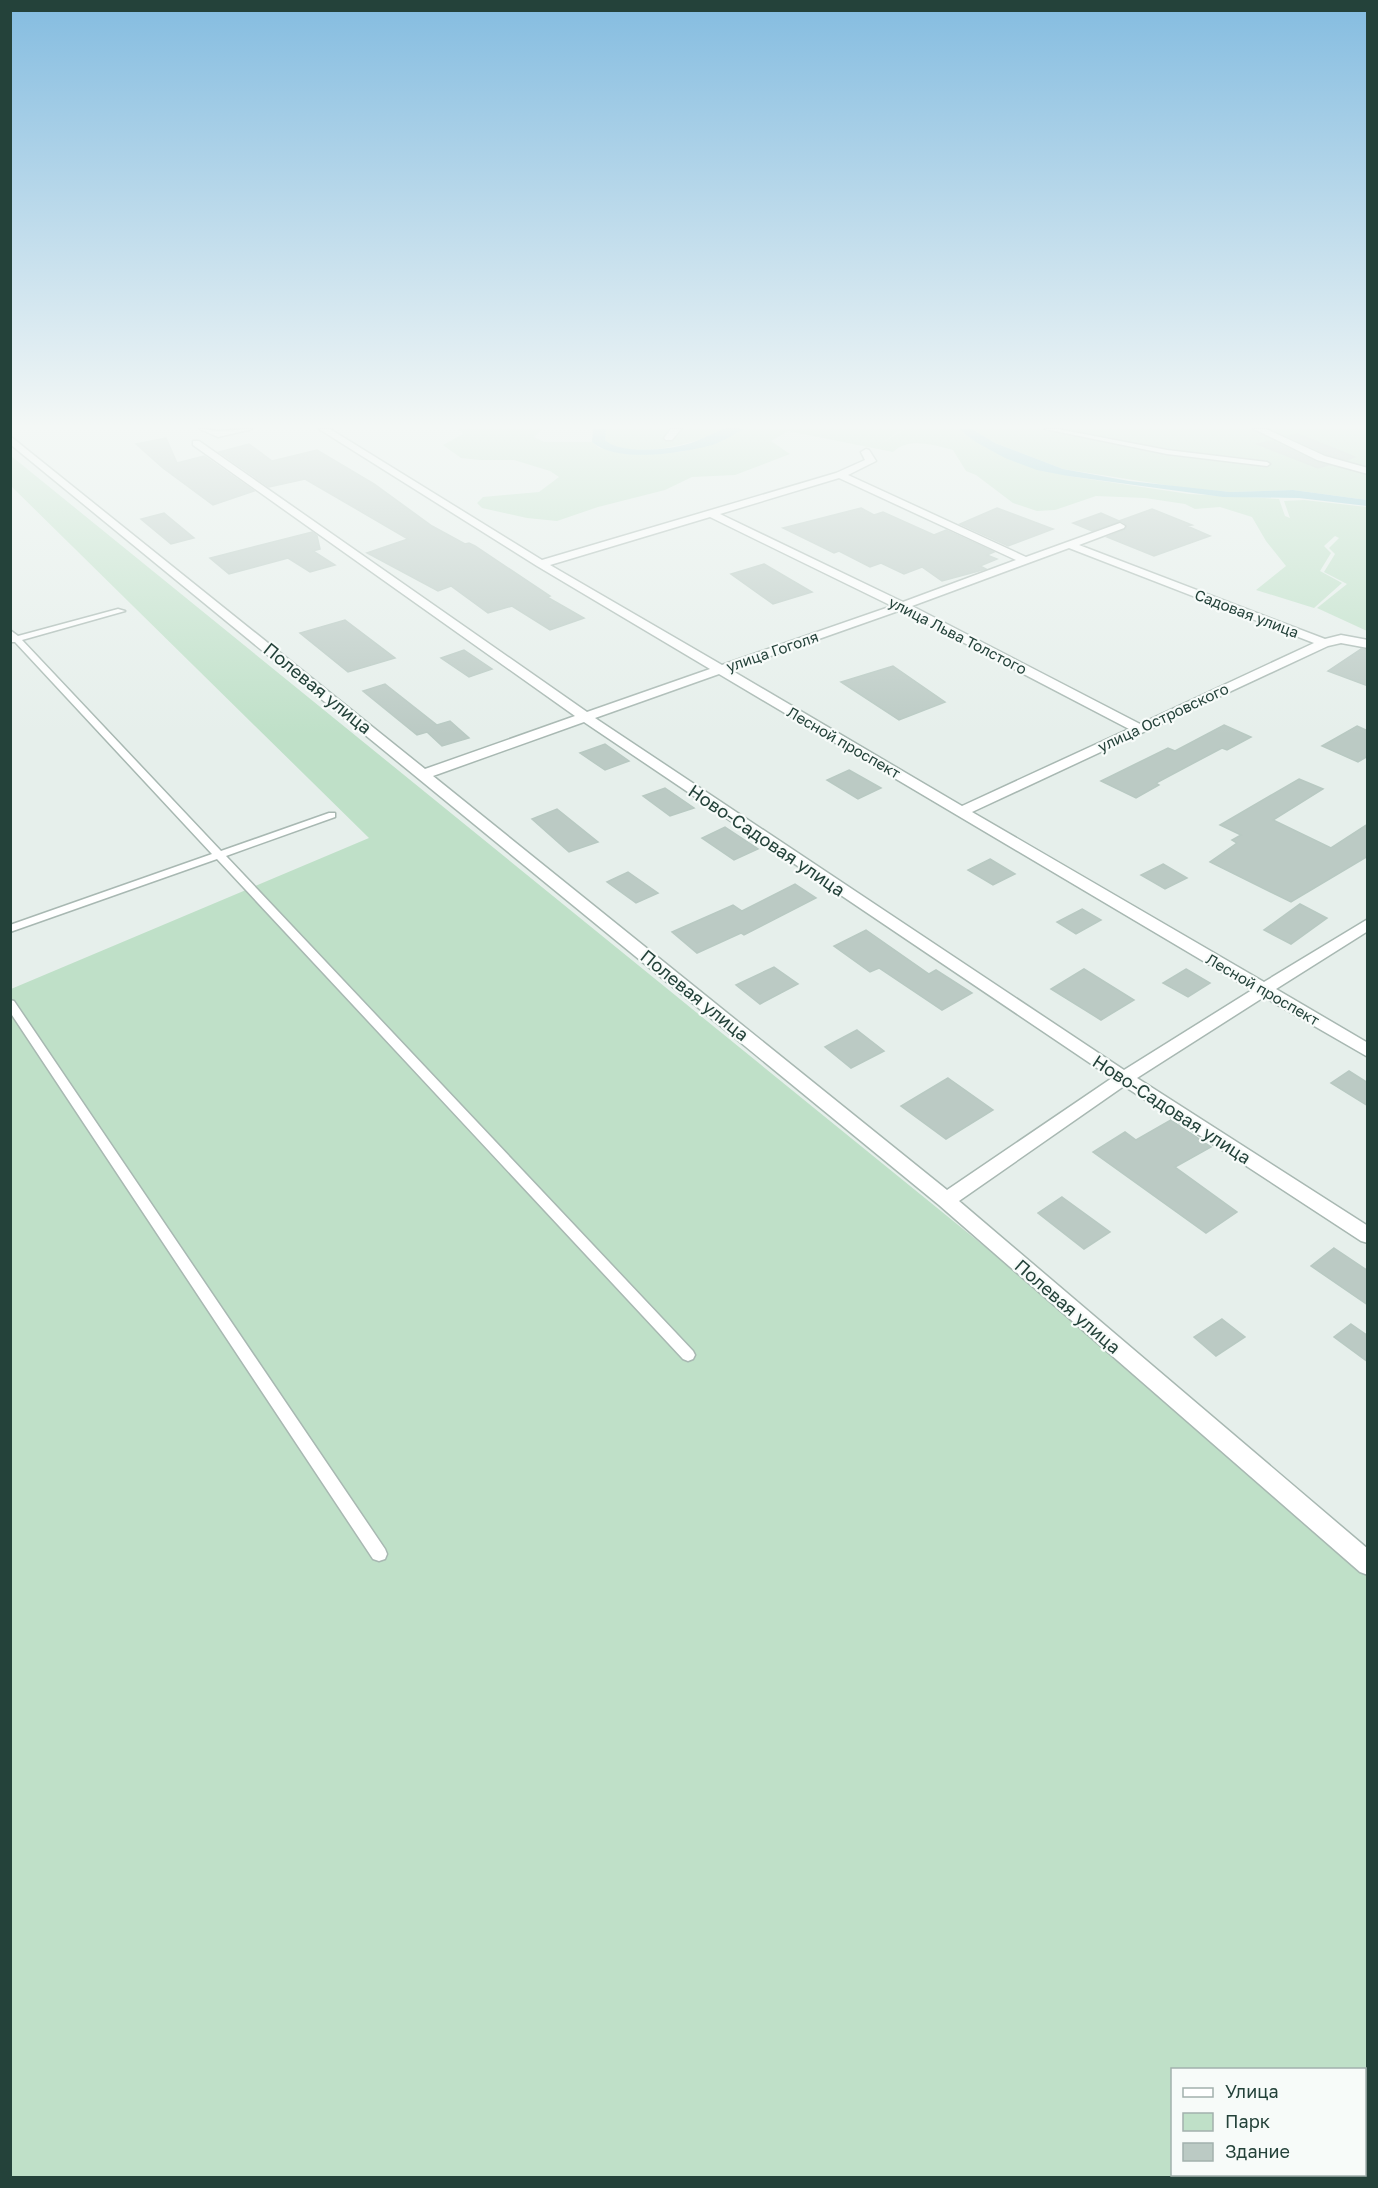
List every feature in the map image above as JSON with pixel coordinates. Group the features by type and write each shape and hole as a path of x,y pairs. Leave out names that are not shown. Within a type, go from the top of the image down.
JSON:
{"street":[{"name":"Полевая улица","path":"125,531 946,1200 1368,1564"},
{"name":"Ново-Садовая улица","path":"321,531 586,718 1124,1078 1368,1236"},
{"name":"Лесной проспект","path":"488,531 1368,1051"},
{"path":"541,564 653,531"},
{"name":"улица Льва Толстого","path":"747,531 902,606 1138,728"},
{"path":"961,531 1026,561"},
{"name":"улица Гоголя","path":"424,774 902,606 1107,531"},
{"name":"Садовая улица","path":"1070,545 1324,643"},
{"name":"улица Островского","path":"962,811 1324,643 1341,639 1368,644"},
{"path":"946,1200 1124,1078 1368,924"}],"lane":[{"path":"120,611 13,637 688,1355"},
{"path":"10,929 332,815"},
{"path":"10,1003 379,1554"}],"green space":[{"path":"57,531 104,531 1367,1557 1367,2177 11,2177 11,989 369,838"},
{"path":"1260,531 1367,531 1367,631 1317,608 1347,584 1324,572 1335,554 1329,548 1339,538 1335,536 1324,546 1331,553 1320,571 1342,583 1314,608 1256,590 1286,566"}],"building":[{"path":"156,531 186,531 194,538 171,544"},
{"path":"394,531 441,531 465,544 469,543 550,596 547,597 584,618 550,630 512,606 488,613 451,586 438,591 367,553 408,539"},
{"path":"789,531 925,531 934,535 948,531 994,552 987,555 997,559 980,566 986,569 942,581 922,567 904,574 881,563 870,567 839,551 834,553"},
{"path":"976,531 1047,531 1008,546"},
{"path":"1121,531 1199,531 1210,536 1154,556 1107,537"},
{"path":"312,532 317,536 320,549 313,551 335,565 310,572 288,558 229,574 210,558"},
{"path":"764,564 812,592 773,604 731,574"},
{"path":"345,620 395,658 348,672 300,633"},
{"path":"1361,649 1368,650 1368,686 1328,671"},
{"path":"464,650 492,669 469,677 441,658"},
{"path":"893,666 945,702 899,720 841,682"},
{"path":"385,684 437,725 450,721 469,738 442,746 427,732 417,735 363,691"},
{"path":"1224,725 1251,737 1227,750 1222,748 1156,783 1159,785 1136,798 1101,781 1168,748 1175,751"},
{"path":"1357,726 1368,731 1368,756 1358,762 1322,746"},
{"path":"605,744 629,761 605,770 580,753"},
{"path":"849,770 881,788 858,799 827,780"},
{"path":"1299,779 1323,789 1273,820 1331,848 1368,824 1368,856 1291,902 1210,862 1237,843 1232,840 1241,835 1220,825"},
{"path":"665,788 694,808 670,816 643,796"},
{"path":"557,809 598,842 569,852 532,819"},
{"path":"725,827 758,849 734,860 702,838"},
{"path":"990,859 1015,874 993,885 968,870"},
{"path":"1163,864 1187,878 1165,889 1141,875"},
{"path":"628,872 658,893 636,903 607,882"},
{"path":"795,884 816,898 744,935 741,933 697,953 672,932 733,905 742,911"},
{"path":"1300,904 1327,918 1291,944 1264,930"},
{"path":"1082,909 1101,920 1076,934 1057,922"},
{"path":"866,930 929,974 936,970 972,993 942,1010 879,968 870,972 834,946"},
{"path":"774,967 798,984 760,1004 736,985"},
{"path":"1084,969 1134,1000 1101,1020 1051,989"},
{"path":"1186,969 1210,983 1188,997 1163,983"},
{"path":"857,1030 884,1051 851,1068 825,1047"},
{"path":"1349,1071 1368,1083 1368,1106 1331,1083"},
{"path":"948,1078 993,1110 946,1139 901,1106"},
{"path":"1171,1120 1211,1147 1175,1167 1237,1212 1206,1233 1093,1152 1125,1132 1136,1140"},
{"path":"1062,1197 1110,1232 1084,1249 1038,1213"},
{"path":"1334,1248 1368,1271 1368,1305 1311,1266"},
{"path":"1222,1319 1245,1337 1216,1356 1194,1337"},
{"path":"1351,1324 1368,1336 1368,1362 1334,1337"}]}
